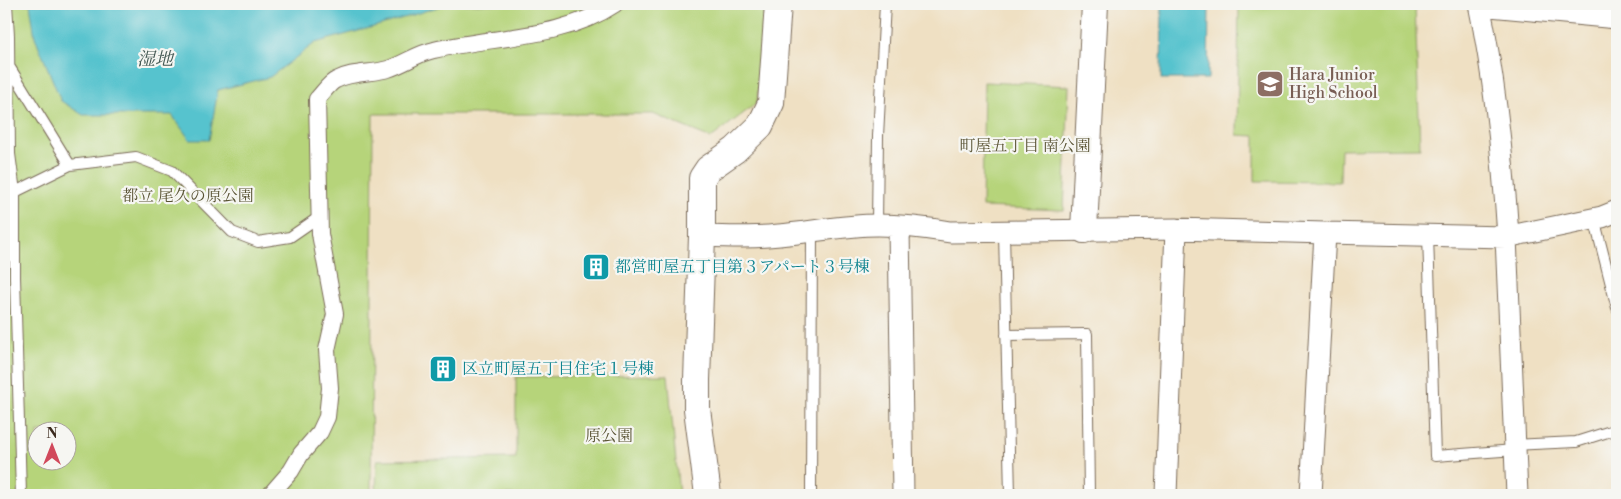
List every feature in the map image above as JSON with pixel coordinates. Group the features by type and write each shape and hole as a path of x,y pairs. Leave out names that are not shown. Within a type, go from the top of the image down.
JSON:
{"street":[{"path":"270,495 291,471 301,454 320,432 327,417 330,388 327,350 335,314 320,234 317,99 335,80 357,73 388,70 431,50 472,42 529,35 573,24 615,4"},
{"path":"708,495 697,409 702,178 708,169 735,150 760,126 771,103 778,4"},
{"path":"1084,230 1095,4"},
{"path":"1517,495 1504,175 1487,41 1479,4 1617,18"},
{"path":"702,236 777,236 877,225 914,226 950,232 1176,229 1428,236 1507,236 1594,218 1617,211"},
{"path":"899,227 903,495"},
{"path":"1166,495 1176,229"},
{"path":"1311,495 1325,233"}],"lane":[{"path":"8,4 10,154 15,192 15,277 21,495"},
{"path":"877,225 878,136 885,4"},
{"path":"9,66 70,165"},
{"path":"15,192 70,165 136,157 172,171 232,232 258,242 290,238 319,217"},
{"path":"1594,218 1617,308"},
{"path":"811,495 812,231"},
{"path":"1004,232 1010,495"},
{"path":"1428,236 1435,456 1576,442 1617,429"},
{"path":"1006,335 1087,334 1089,495"}],"green space":[{"name":"都立 尾久の原公園","path":"4,4 765,4 757,103 711,138 653,114 373,114 371,493 366,495 4,495"},
{"path":"1239,4 1415,4 1420,148 1341,149 1340,182 1255,181 1255,136 1237,135"},
{"name":"町屋五丁目 南公園","path":"984,82 1069,86 1064,210 982,207"},
{"name":"原公園","path":"668,375 679,495 376,495 377,460 516,458 516,377"}],"water":[{"name":"湿地","path":"30,4 447,4 315,43 270,77 218,90 209,140 190,140 172,115 83,115 61,101 35,37"},
{"path":"1162,4 1209,4 1208,79 1161,79"}],"place":[{"name":"Hara Junior High School","path":"1270,84"},
{"name":"都営町屋五丁目第３アパート３号棟","path":"596,267"},
{"name":"区立町屋五丁目住宅１号棟","path":"443,369"}]}
